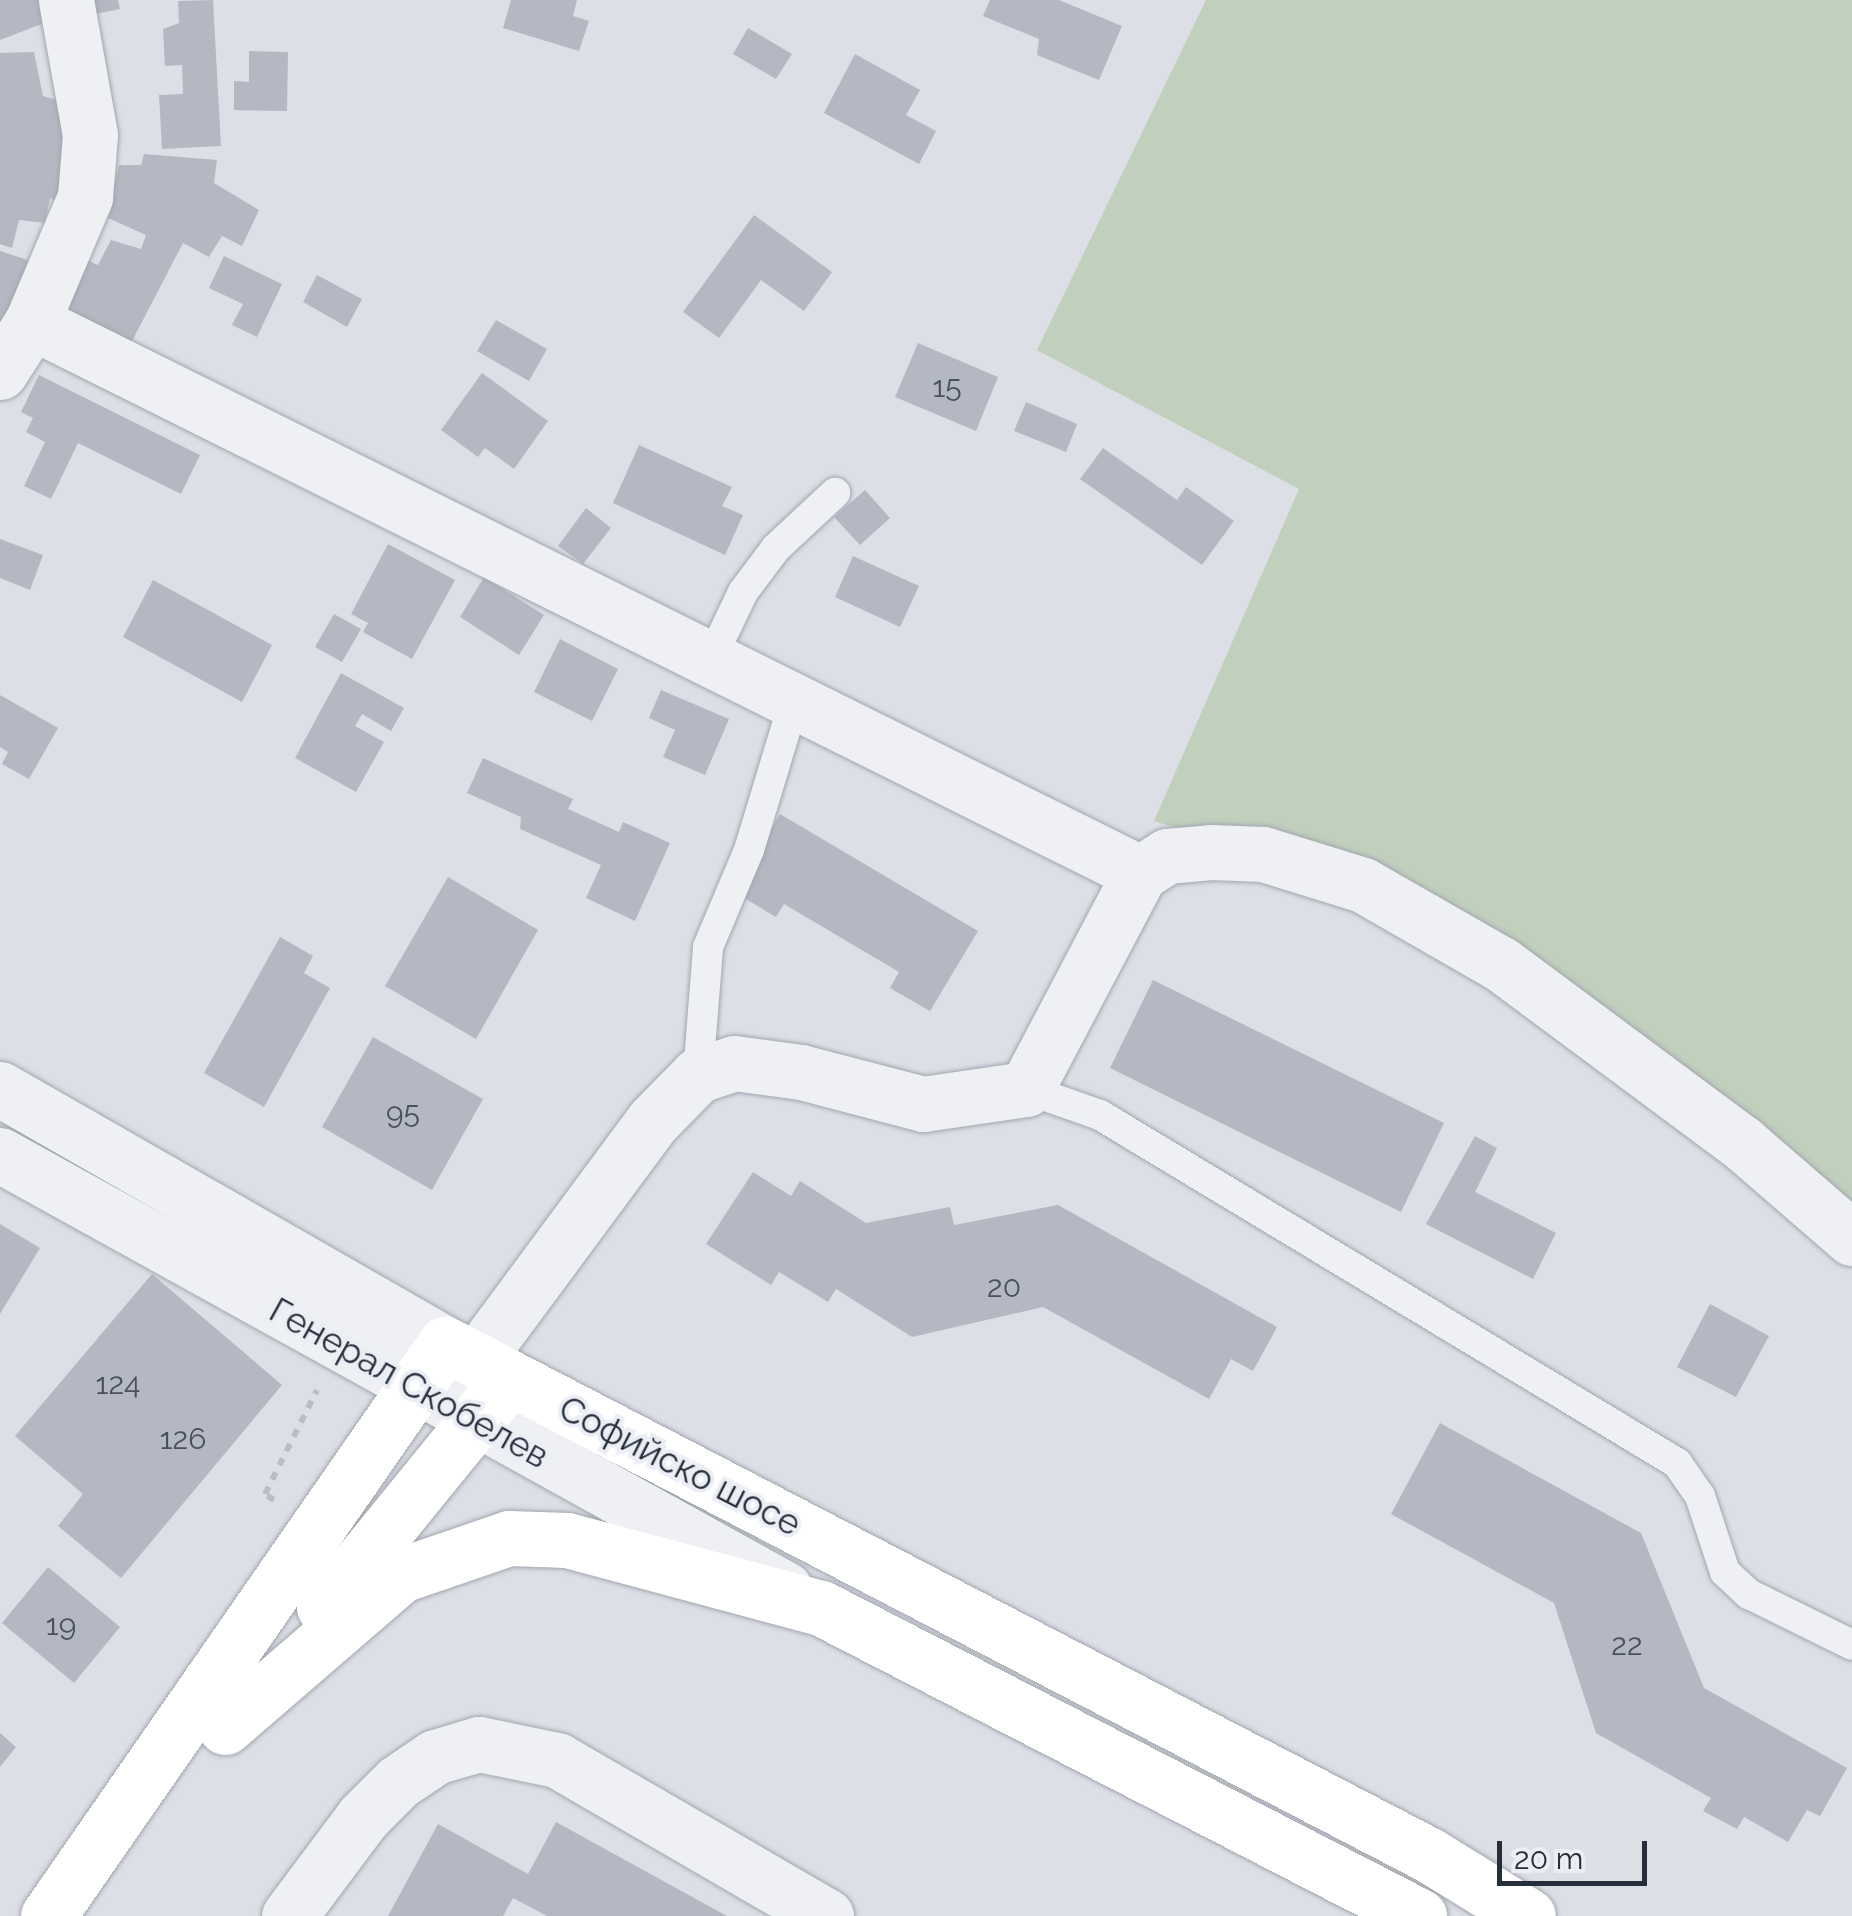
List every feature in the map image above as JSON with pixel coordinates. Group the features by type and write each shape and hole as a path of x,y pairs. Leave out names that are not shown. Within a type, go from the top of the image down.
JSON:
{"main road":[{"path":"54,1907 225,1727 475,1420 462,1367"},
{"path":"54,1907 462,1367"},
{"name":"Софийско шосе","path":"462,1367 1429,1856 1528,1916"},
{"name":"Софийско шосе","path":"225,1727 401,1574 509,1538 568,1540 821,1608 1419,1916"}],"street":[{"path":"0,372 32,322 85,197 90,135 66,0"},
{"path":"32,322 708,663 1140,873"},
{"path":"462,1367 654,1121 698,1075 734,1063 800,1072 923,1104 1026,1088 1140,873 1167,856 1263,854 1363,885 1501,964 1741,1142 1852,1238"},
{"name":"Генерал Скобелев","path":"0,1089 462,1367"},
{"name":"Генерал Скобелев","path":"0,1154 462,1367"},
{"name":"Генерал Скобелев","path":"475,1420 821,1608"},
{"path":"288,1916 363,1817 398,1782 434,1756 479,1744 557,1760 826,1916"}],"lane":[{"path":"708,663 743,592 776,548 835,493"},
{"path":"698,1075 708,947 749,850 794,702"},
{"path":"1026,1088 1100,1115 1677,1463 1700,1496 1724,1572 1750,1594 1852,1645"}],"green space":[{"path":"1206,0 1852,0 1852,1239 1501,964 1263,854 1154,821 1299,489 1037,350"}],"building":[{"path":"0,0 47,0 52,20 0,40"},
{"path":"92,0 118,0 120,9 95,14"},
{"path":"213,0 221,146 162,149 159,95 183,94 182,65 165,66 163,29 179,23 178,1"},
{"path":"511,0 577,0 573,16 589,21 579,51 503,28"},
{"path":"990,0 1059,0 1122,26 1099,80 1037,55 1039,39 983,16"},
{"path":"748,28 792,54 776,79 733,54"},
{"path":"249,51 288,52 287,111 234,110 234,81 249,82"},
{"path":"34,52 43,96 78,106 65,205 50,198 45,223 19,220 12,248 0,244 0,53"},
{"path":"855,54 920,90 906,115 936,131 919,164 824,113"},
{"path":"144,154 217,160 214,183 259,210 242,246 222,236 209,257 183,243 131,343 62,327 86,260 98,265 111,240 141,249 146,235 106,217 119,165 141,165"},
{"path":"754,215 832,272 804,311 761,280 719,338 683,312"},
{"path":"0,251 37,263 0,345"},
{"path":"224,256 282,284 257,337 232,325 243,304 209,288"},
{"path":"317,275 362,299 347,327 303,302"},
{"path":"496,320 547,349 529,381 477,351"},
{"path":"918,343 998,377 976,431 895,397"},
{"path":"482,373 548,421 514,469 485,448 478,457 441,430"},
{"path":"39,375 200,455 181,494 78,443 51,499 24,486 45,442 26,432 33,418 21,412"},
{"path":"1026,402 1077,424 1066,452 1014,431"},
{"path":"639,445 732,487 722,506 743,515 725,555 613,503"},
{"path":"1103,448 1177,500 1186,487 1234,521 1202,565 1080,479"},
{"path":"865,490 890,518 860,545 834,517"},
{"path":"586,508 611,528 583,564 558,546"},
{"path":"0,539 43,555 30,590 0,578"},
{"path":"388,544 455,580 412,659 363,632 368,623 351,614"},
{"path":"853,556 919,586 900,627 835,597"},
{"path":"484,577 544,615 519,655 460,617"},
{"path":"153,580 272,645 242,702 123,637"},
{"path":"334,614 361,629 342,662 315,647"},
{"path":"560,639 618,669 592,721 534,692"},
{"path":"341,673 404,708 391,731 362,714 355,726 384,742 356,792 295,758"},
{"path":"661,690 729,719 705,775 663,757 675,730 649,718"},
{"path":"0,695 58,728 29,779 2,764 8,752 0,747"},
{"path":"483,758 573,799 568,809 619,832 623,822 670,843 635,921 586,898 601,865 520,829 521,817 467,793"},
{"path":"780,814 978,931 930,1011 890,988 899,972 784,904 776,917 734,892"},
{"path":"448,877 538,930 476,1039 385,986"},
{"path":"280,937 313,956 304,973 330,988 264,1107 204,1073"},
{"path":"1153,980 1444,1123 1401,1212 1110,1068"},
{"path":"373,1037 483,1099 432,1190 322,1127"},
{"path":"1475,1136 1497,1148 1475,1192 1556,1233 1533,1279 1426,1224"},
{"path":"753,1172 791,1196 800,1181 866,1223 950,1207 954,1225 1058,1205 1277,1327 1253,1371 1231,1359 1209,1399 1043,1307 912,1337 836,1289 828,1302 779,1272 771,1285 706,1244"},
{"path":"0,1224 40,1248 0,1314"},
{"path":"152,1274 282,1385 121,1578 58,1526 83,1494 15,1436"},
{"path":"1710,1304 1769,1336 1736,1397 1677,1367"},
{"path":"1440,1423 1641,1533 1704,1688 1847,1768 1820,1816 1807,1810 1788,1842 1744,1817 1737,1829 1703,1811 1711,1798 1596,1733 1554,1603 1391,1514"},
{"path":"48,1567 120,1627 74,1683 2,1623"},
{"path":"0,1733 16,1747 0,1767"},
{"path":"556,1822 727,1916 547,1916 513,1898 503,1916 388,1916 438,1824 528,1874"}]}
